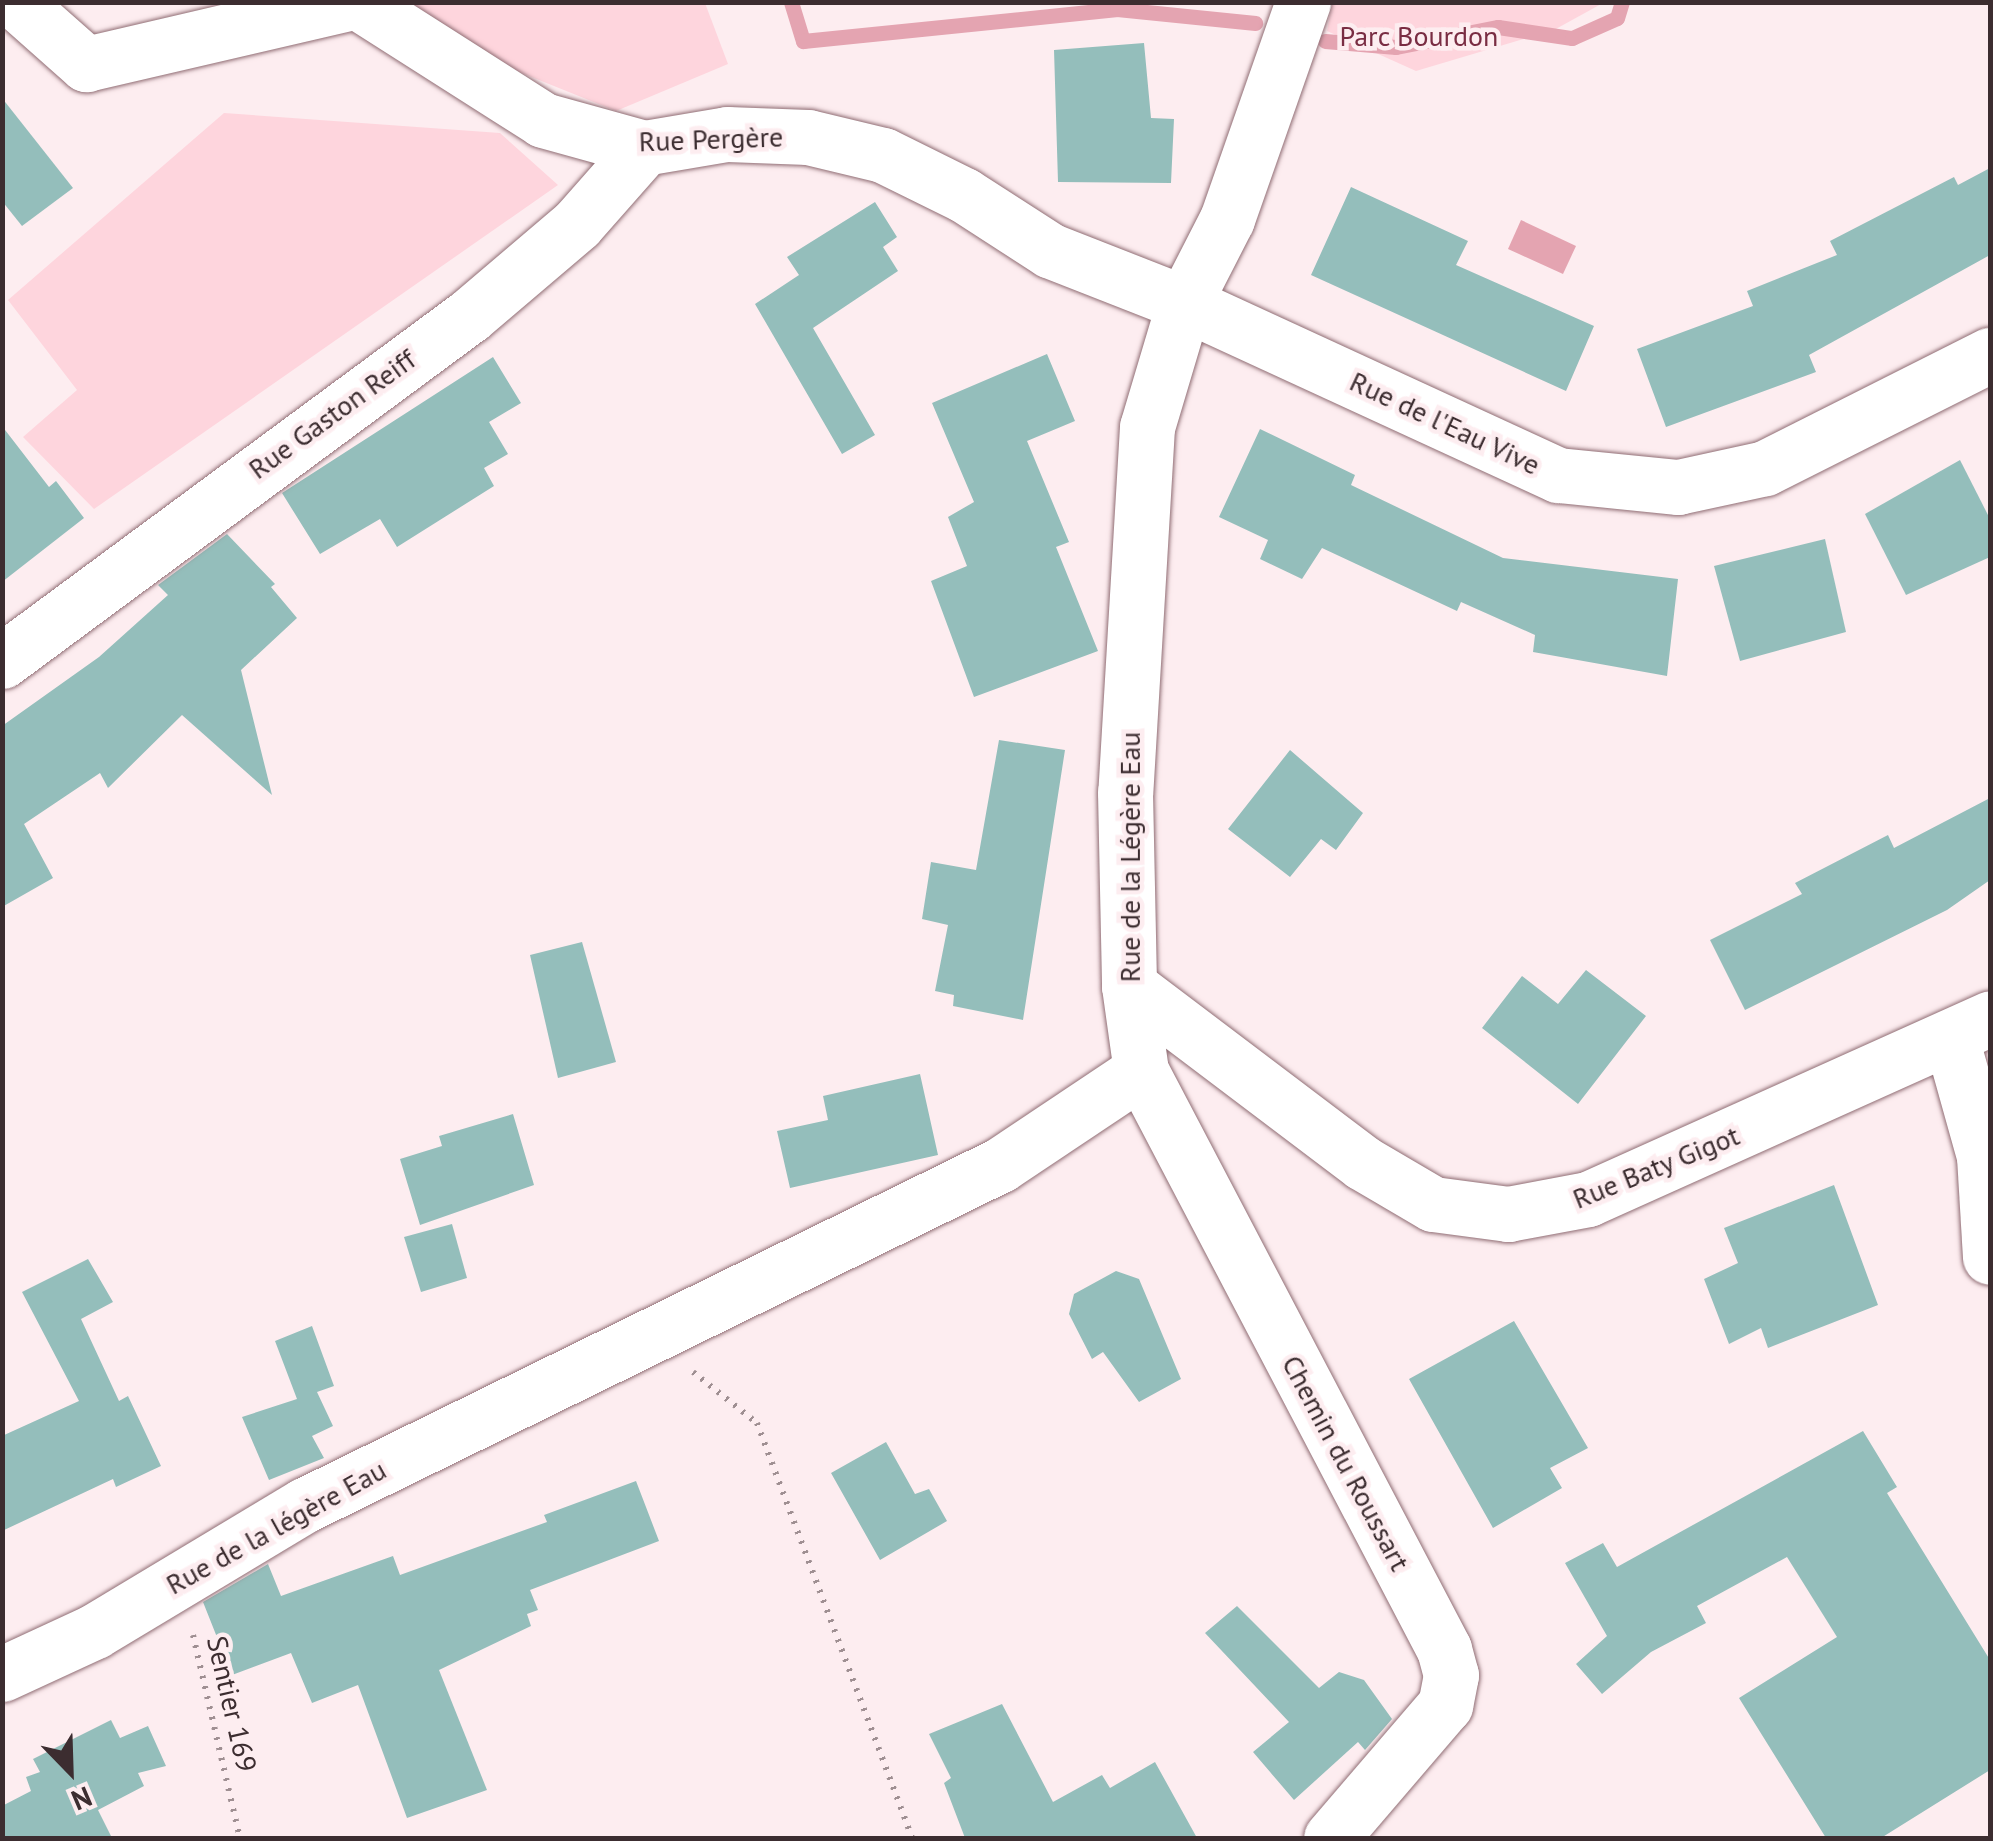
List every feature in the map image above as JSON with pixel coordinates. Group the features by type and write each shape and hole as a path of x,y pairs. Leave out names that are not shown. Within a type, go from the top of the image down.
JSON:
{"street":[{"name":"Rue Pergère","path":"16,2 86,64 355,2 543,120 644,148 759,135 808,136 884,155 964,195 1051,251 1184,303"},
{"name":"Rue de la Légère Eau","path":"1140,1071 1128,986 1124,792 1147,427 1184,303 1228,219 1302,2"},
{"name":"Rue Gaston Reiff","path":"2,661 469,316 578,224 644,148"},
{"name":"Rue de l'Eau Vive","path":"1184,303 1558,475 1678,487 1765,468 1990,355"},
{"name":"Rue Baty Gigot","path":"1128,986 1363,1163 1433,1204 1508,1214 1588,1199 1971,1028"},
{"path":"1971,1028 1990,1257"},
{"path":"663,1326 1000,1165 1140,1071"},
{"name":"Chemin du Roussart","path":"1140,1071 1444,1649 1451,1675 1446,1705 1331,1838"},
{"name":"Rue de la légère Eau","path":"2,1674 95,1631 305,1505 663,1326"}],"path":[{"path":"663,1326 677,1359 757,1423 912,1838"},
{"name":"Sentier 169","path":"180,1580 240,1838"}],"green space":[{"name":"Parc Bourdon","path":"1332,2 1603,3 1554,30 1416,71 1327,31"},
{"path":"391,3 705,3 728,64 616,111 499,64"},
{"path":"224,113 500,133 558,185 94,509 23,437 77,390 8,300"}],"shaded area":[{"path":"1521,220 1576,246 1563,274 1508,249"}],"building":[{"path":"1144,43 1151,118 1174,119 1171,183 1058,182 1054,50"},
{"path":"2,98 73,188 22,226 2,201"},
{"path":"1990,168 1990,255 1809,355 1816,372 1666,427 1637,349 1753,306 1747,291 1837,255 1830,241 1954,177 1958,185"},
{"path":"1351,187 1468,241 1456,265 1594,326 1566,391 1311,275"},
{"path":"875,202 897,237 883,247 898,271 813,328 875,435 842,454 755,304 799,275 787,257"},
{"path":"1047,354 1075,421 1027,441 1069,542 1056,547 1098,651 974,697 931,581 967,566 948,517 974,502 932,403"},
{"path":"493,357 521,403 489,422 508,454 484,468 494,486 397,547 380,519 320,554 282,493"},
{"path":"2,426 49,487 56,481 84,518 2,582"},
{"path":"1260,429 1355,475 1351,485 1503,558 1678,579 1667,676 1533,652 1535,635 1461,602 1457,611 1322,548 1302,579 1260,559 1268,540 1219,517"},
{"path":"1960,460 1990,519 1990,557 1906,595 1865,514"},
{"path":"227,534 275,584 271,587 297,618 241,670 272,795 182,715 108,788 100,773 24,824 53,878 2,907 2,726 99,657 168,595 158,585"},
{"path":"1825,539 1846,632 1740,661 1714,566"},
{"path":"999,740 1065,750 1023,1020 953,1006 954,995 935,991 948,925 922,919 931,862 976,870"},
{"path":"1290,750 1363,813 1336,850 1321,839 1290,877 1228,829"},
{"path":"1990,798 1990,880 1947,910 1745,1010 1710,940 1802,894 1795,883 1888,835 1894,848"},
{"path":"582,942 616,1062 558,1078 530,955"},
{"path":"1586,970 1646,1016 1578,1104 1482,1028 1522,976 1558,1004"},
{"path":"920,1074 938,1155 790,1188 777,1131 828,1120 823,1096"},
{"path":"513,1114 534,1185 420,1225 400,1159 442,1146 439,1136"},
{"path":"1834,1185 1878,1305 1768,1348 1761,1328 1729,1344 1704,1279 1738,1263 1724,1228"},
{"path":"452,1224 467,1278 421,1292 404,1237"},
{"path":"88,1259 113,1302 81,1319 119,1401 128,1396 161,1466 116,1487 113,1479 2,1531 2,1436 79,1401 22,1292"},
{"path":"1116,1271 1139,1279 1181,1379 1139,1402 1103,1352 1092,1359 1069,1314 1074,1294"},
{"path":"1514,1321 1588,1448 1550,1468 1562,1488 1493,1528 1409,1379"},
{"path":"312,1326 334,1386 317,1392 333,1426 312,1436 324,1458 269,1480 242,1417 297,1399 275,1341"},
{"path":"1863,1431 1897,1487 1887,1493 1990,1660 1990,1770 1881,1838 1826,1838 1739,1698 1837,1637 1787,1557 1697,1606 1706,1623 1651,1652 1602,1694 1576,1664 1607,1636 1565,1563 1603,1543 1617,1567"},
{"path":"886,1442 915,1494 929,1489 947,1521 880,1560 831,1473"},
{"path":"636,1481 659,1541 530,1590 538,1610 527,1614 531,1626 439,1670 487,1790 407,1818 358,1685 312,1703 291,1653 232,1675 203,1602 268,1564 281,1596 393,1556 400,1575 547,1522 544,1515"},
{"path":"1237,1606 1319,1688 1339,1672 1364,1680 1392,1719 1365,1750 1358,1742 1294,1800 1253,1752 1289,1722 1205,1633"},
{"path":"1002,1704 1053,1802 1102,1775 1110,1788 1155,1762 1197,1838 965,1838 944,1783 951,1778 929,1734"},
{"path":"111,1720 120,1738 148,1726 166,1766 138,1773 144,1786 98,1810 112,1838 2,1838 2,1806 31,1791 26,1777 40,1772 33,1759"}],"waterway":[{"path":"791,2 803,41 1117,9 1255,23"},
{"path":"1325,41 1396,47 1498,27 1572,38 1617,18 1622,2"}]}
